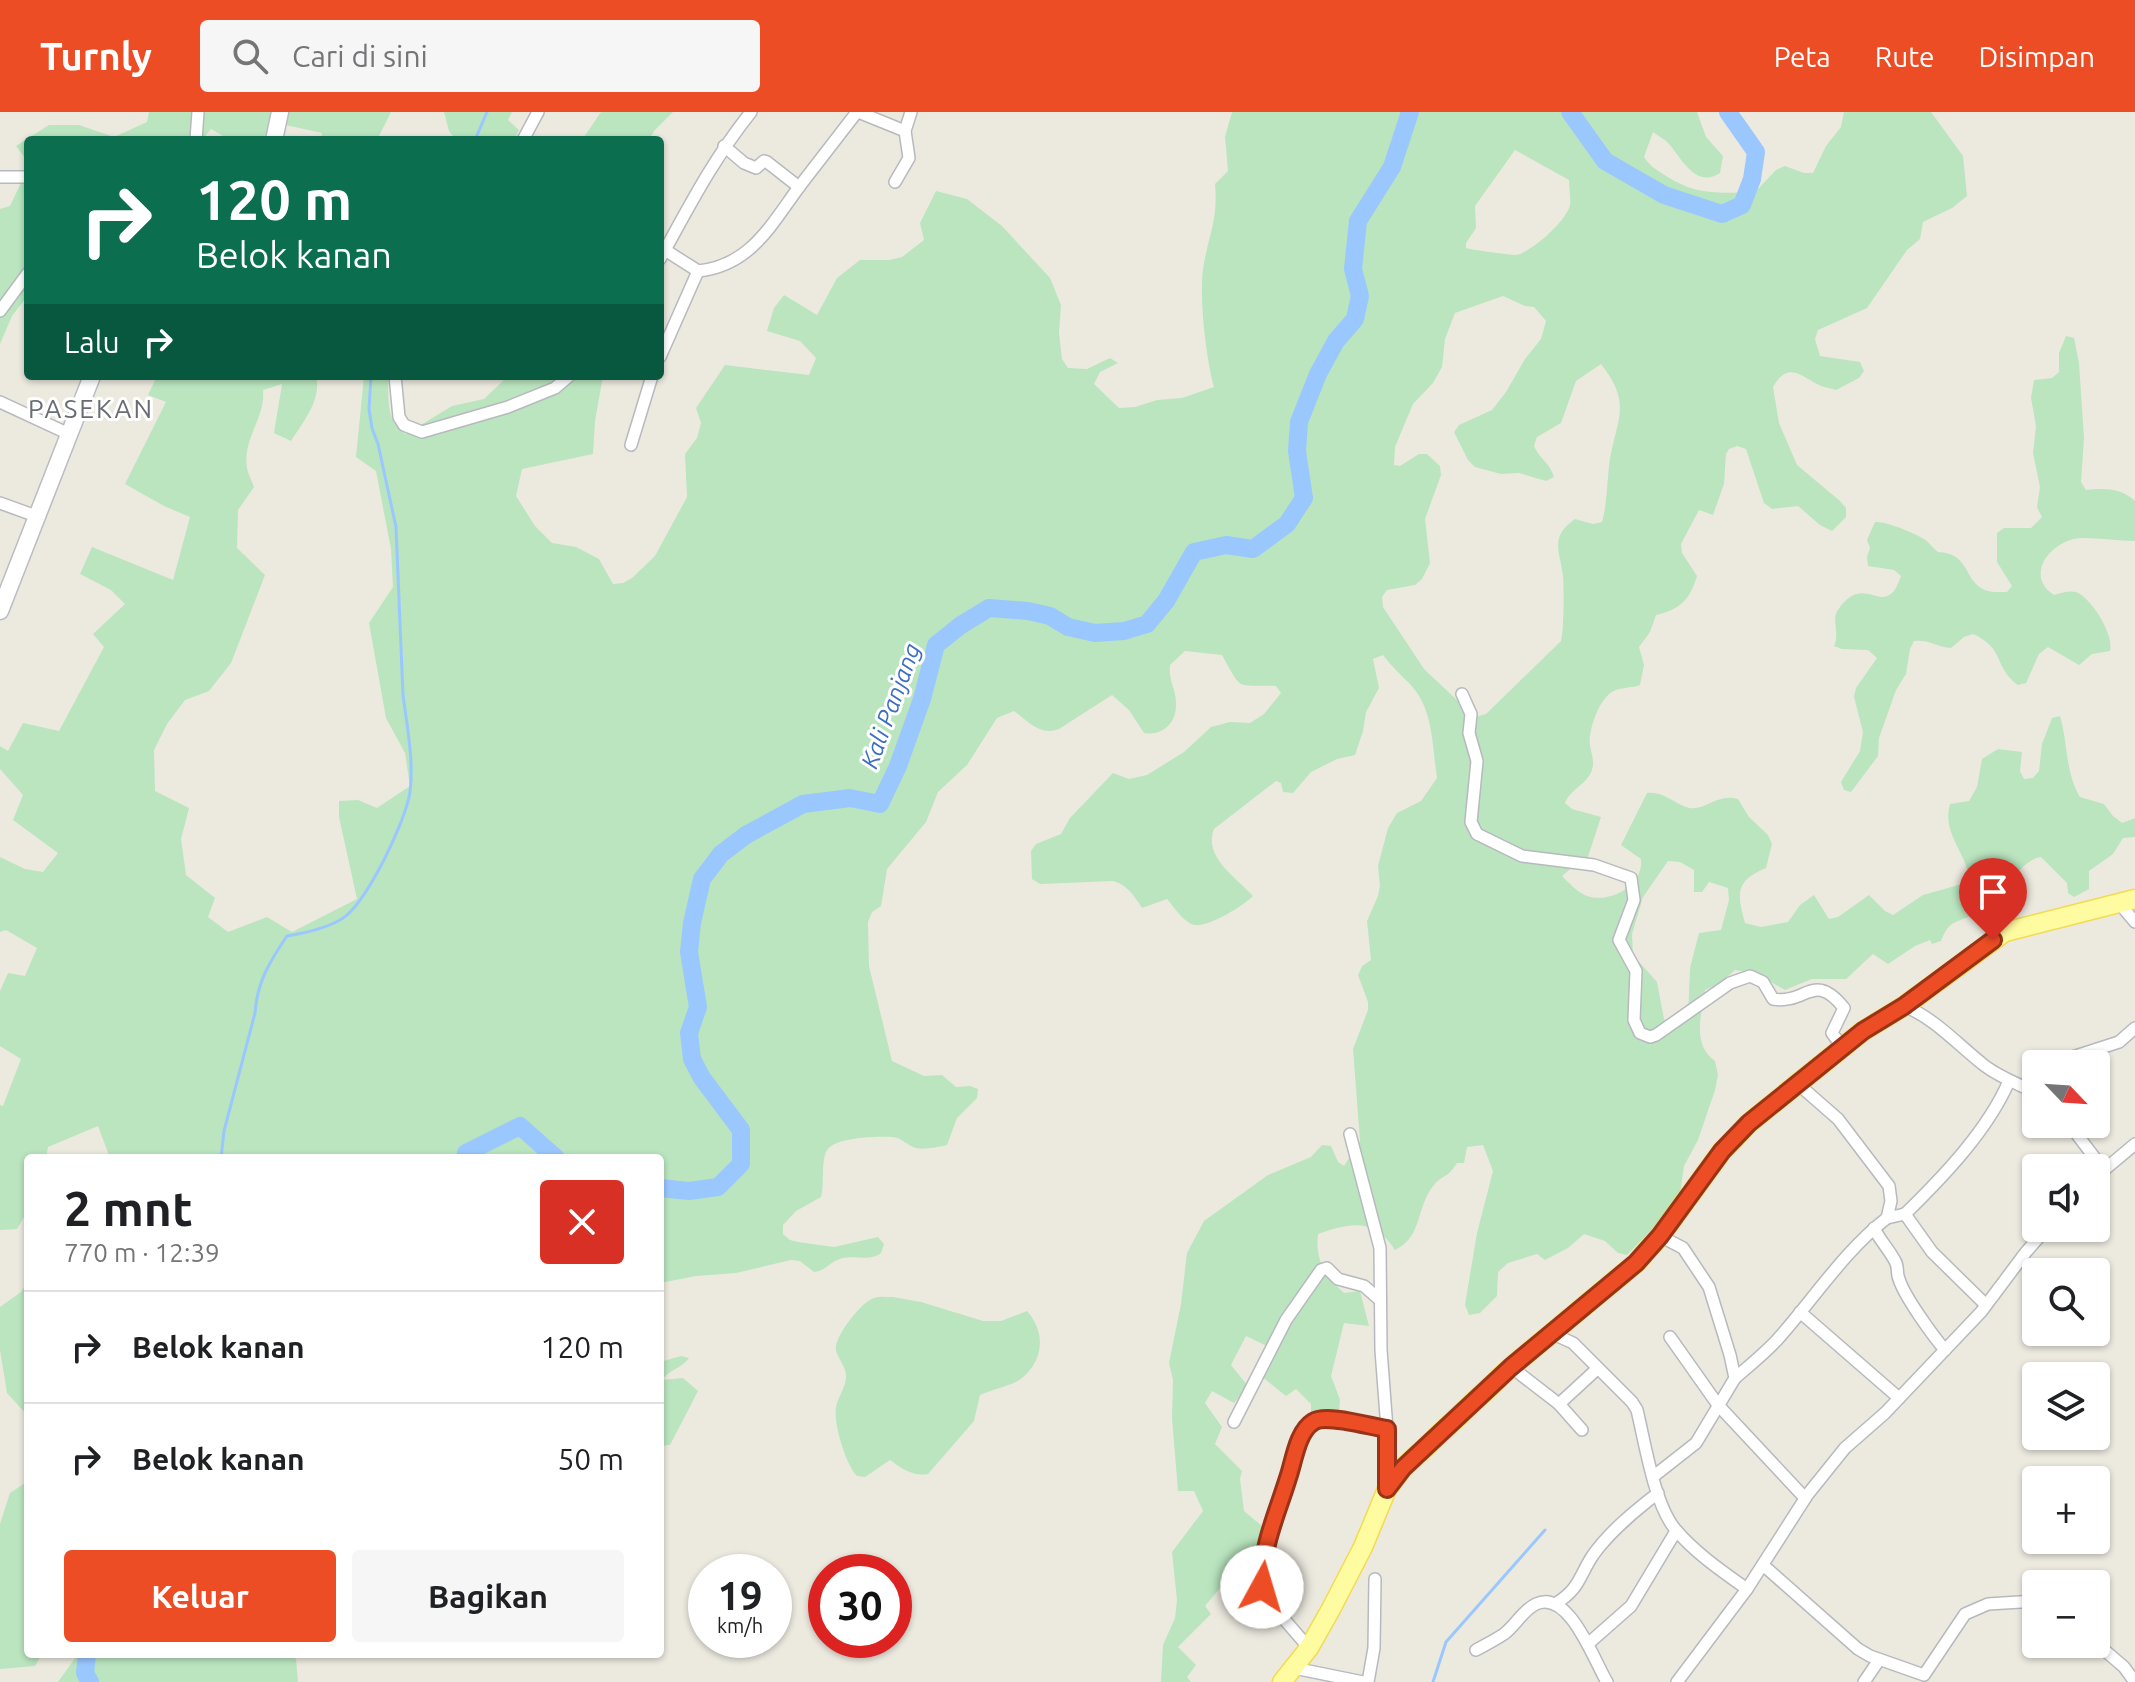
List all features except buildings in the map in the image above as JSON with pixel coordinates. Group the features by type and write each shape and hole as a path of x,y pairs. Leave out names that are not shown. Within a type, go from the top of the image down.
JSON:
{"main road":[{"path":"1288,1675 1309,1648 1363,1547 1387,1489 1403,1468 1511,1367 1636,1263 1660,1236 1722,1151 1749,1123 1863,1031 1904,1006 2005,932 2127,901"}],"street":[{"path":"196,136 198,112"},
{"path":"275,136 280,112"},
{"path":"525,136 538,112"},
{"path":"664,252 700,183 751,112"},
{"path":"664,254 698,271 731,263 751,250 857,112 905,131"},
{"path":"895,182 909,158 905,131 911,112"},
{"path":"724,146 750,167 756,168 767,162 799,187"},
{"path":"0,177 24,177"},
{"path":"664,348 698,271"},
{"path":"0,311 24,278"},
{"path":"0,611 90,380"},
{"path":"395,380 399,417 404,425 422,432 508,407 555,388 564,380"},
{"path":"631,445 651,380"},
{"path":"0,402 69,434"},
{"path":"0,503 36,516"},
{"path":"1462,694 1471,714 1469,733 1477,761 1471,818 1472,828 1477,834 1522,856 1594,865 1631,878 1634,900 1619,940 1636,971 1634,1020 1640,1033 1650,1037 1656,1035 1730,983 1750,976 1759,978 1770,997 1779,1001 1815,988 1832,994 1844,1008 1832,1033 1843,1048"},
{"path":"2127,901 2135,922"},
{"path":"1904,1006 1921,1013 1985,1066 2022,1087"},
{"path":"2094,1050 2119,1042 2135,1028"},
{"path":"1654,1476 1696,1443 1735,1378 1775,1342 1874,1228 1887,1218 1905,1214 1937,1183 1984,1127 2009,1081"},
{"path":"1798,1084 1838,1119 1889,1186 1891,1201 1887,1218"},
{"path":"1350,1134 1379,1240 1387,1489"},
{"path":"2110,1165 2135,1144"},
{"path":"1905,1214 1932,1252 1986,1305"},
{"path":"1874,1228 1898,1267 1898,1279 1928,1330 1945,1350"},
{"path":"1660,1236 1683,1248 1709,1287 1735,1378"},
{"path":"1677,1682 1747,1589 1805,1498 1845,1448 1945,1350 2036,1242"},
{"path":"1234,1422 1280,1329 1321,1270 1327,1268 1338,1279 1364,1286 1380,1300"},
{"path":"1800,1312 1899,1398"},
{"path":"1551,1333 1573,1343 1637,1410 1658,1493 1676,1531 1747,1589"},
{"path":"1670,1337 1718,1405 1805,1498"},
{"path":"1511,1367 1559,1404 1582,1430"},
{"path":"1559,1404 1597,1369"},
{"path":"1309,1648 1265,1597 1262,1587 1265,1549 1295,1454 1304,1431 1321,1419 1387,1429"},
{"path":"1555,1604 1570,1595 1593,1555 1658,1493"},
{"path":"1589,1643 1634,1602 1676,1531"},
{"path":"1763,1565 1858,1649 1921,1679 1965,1614 1988,1604 2022,1602"},
{"path":"1288,1675 1365,1682 1374,1648 1375,1579"},
{"path":"1476,1650 1504,1634 1537,1603 1555,1604 1568,1614 1589,1643 1607,1682"},
{"path":"2110,1655 2135,1682"},
{"path":"1864,1682 1879,1660"}],"green space":[{"path":"149,112 391,112 379,136 322,136 322,133 272,122 264,136 223,136 211,129 205,136 116,136 147,122"},
{"path":"444,112 512,112 508,120 519,130 516,136 453,136"},
{"path":"601,112 673,112 651,136 585,136"},
{"path":"1232,112 1697,112 1706,137 1723,156 1720,173 1711,177 1697,175 1667,142 1653,132 1644,157 1646,160 1675,181 1697,190 1755,192 1776,170 1785,166 1813,173 1826,146 1841,127 1844,112 1931,112 1963,156 1967,196 1952,208 1923,222 1920,239 1907,250 1867,308 1818,330 1815,339 1820,356 1860,362 1864,371 1859,378 1836,390 1788,372 1773,387 1779,423 1797,465 1840,501 1846,508 1846,517 1832,531 1798,506 1772,509 1764,503 1746,449 1737,446 1729,449 1724,484 1713,515 1699,510 1681,544 1682,553 1697,576 1691,592 1677,607 1656,615 1650,632 1639,647 1644,665 1640,685 1610,693 1596,714 1590,739 1592,770 1565,803 1572,809 1601,817 1585,866 1574,866 1562,876 1580,892 1596,898 1615,895 1631,884 1637,877 1641,859 1621,845 1647,793 1659,794 1689,808 1731,798 1738,799 1772,844 1766,868 1749,878 1741,889 1745,923 1761,927 1788,922 1800,905 1814,895 1829,919 1838,917 1869,895 1893,915 1923,895 1969,882 1965,863 1949,826 1950,804 1969,801 1977,787 1982,759 1998,749 2022,752 2020,771 2024,779 2033,778 2039,771 2042,744 2052,718 2060,716 2072,778 2080,797 2104,804 2122,823 2135,818 2135,837 2123,838 2113,854 2089,871 2089,889 2074,897 2068,893 2067,883 2041,857 2036,858 2021,869 2014,880 2012,911 2002,917 1989,906 1986,907 1952,924 1941,941 1932,944 1930,940 1915,946 1888,964 1873,954 1846,979 1812,979 1785,990 1755,973 1735,970 1719,984 1705,990 1700,1029 1703,1046 1715,1061 1718,1075 1715,1090 1698,1140 1684,1166 1680,1194 1662,1219 1627,1255 1618,1253 1605,1241 1584,1234 1568,1248 1545,1260 1537,1254 1508,1263 1498,1272 1497,1296 1480,1313 1469,1315 1465,1305 1477,1233 1493,1171 1483,1145 1467,1147 1464,1163 1457,1163 1434,1185 1424,1202 1415,1229 1395,1250 1379,1232 1371,1228 1352,1225 1318,1234 1318,1252 1323,1267 1344,1293 1360,1291 1369,1326 1344,1323 1331,1376 1340,1400 1339,1413 1311,1415 1311,1404 1296,1389 1286,1396 1261,1376 1267,1346 1246,1336 1231,1365 1248,1386 1234,1403 1212,1391 1205,1403 1222,1427 1215,1444 1242,1471 1244,1511 1262,1526 1254,1575 1248,1572 1231,1591 1221,1587 1205,1606 1211,1614 1178,1647 1196,1665 1187,1677 1191,1682 1161,1682 1163,1645 1175,1618 1177,1600 1172,1552 1203,1511 1194,1491 1178,1491 1172,1418 1173,1380 1169,1363 1187,1253 1204,1221 1268,1175 1311,1157 1322,1145 1331,1146 1338,1162 1344,1166 1360,1141 1353,1049 1368,1010 1358,975 1362,966 1371,960 1367,921 1380,886 1378,866 1388,828 1397,813 1421,801 1437,778 1428,716 1423,704 1409,683 1383,655 1373,659 1379,688 1366,712 1355,755 1337,759 1311,772 1293,793 1283,792 1281,783 1276,781 1214,829 1213,849 1217,857 1253,896 1226,915 1201,925 1187,921 1167,899 1142,908 1127,888 1113,881 1040,884 1032,879 1031,851 1036,844 1061,834 1070,818 1113,773 1129,779 1147,775 1184,752 1211,727 1230,722 1250,723 1264,714 1281,693 1276,686 1242,684 1222,655 1185,651 1170,665 1176,710 1168,727 1163,730 1144,733 1129,710 1112,695 1052,731 1035,727 1014,711 997,718 967,765 938,792 926,822 887,869 881,906 872,912 868,922 869,966 892,1061 924,1076 942,1075 956,1087 978,1089 977,1098 957,1118 947,1145 920,1149 887,1137 859,1138 833,1145 824,1159 821,1197 796,1211 783,1225 783,1234 790,1240 834,1247 878,1237 884,1244 881,1253 876,1256 843,1258 814,1272 800,1261 791,1260 736,1273 664,1282 664,1154 108,1154 98,1126 48,1147 47,1154 24,1154 24,1217 17,1229 0,1230 0,1105 3,1106 21,1059 0,1046 0,991 8,973 25,976 37,948 6,930 0,932 0,857 25,869 43,872 58,853 13,820 23,795 0,769 0,746 8,751 23,723 59,731 104,647 93,634 125,604 111,590 80,574 92,547 173,580 190,517 125,484 166,402 148,395 155,380 316,380 314,402 291,441 274,433 282,384 263,390 261,410 246,457 254,487 238,510 237,548 265,575 231,663 209,691 185,700 167,724 154,750 155,791 189,808 181,839 186,875 215,898 208,917 228,932 267,917 292,932 357,899 339,817 339,801 358,800 377,808 410,786 405,753 386,718 369,623 393,587 391,549 376,471 356,457 364,380 388,380 391,416 406,434 452,406 484,399 504,380 602,380 593,454 522,469 516,496 535,526 552,543 576,547 599,559 613,584 623,583 655,556 687,497 685,454 697,438 701,423 696,408 725,365 809,375 816,358 800,341 767,331 774,308 784,295 817,315 837,278 860,260 902,257 924,240 920,223 936,191 967,199 1002,226 1050,278 1061,305 1059,333 1062,359 1068,368 1087,369 1110,358 1118,363 1100,372 1094,384 1119,408 1182,398 1214,387 1204,325 1202,276 1214,216 1215,184 1228,171 1225,137","holes":["1515,150 1569,180 1570,205 1567,212 1530,249 1513,255 1466,248 1476,228 1475,206","1503,296 1534,307 1546,321 1541,339 1492,410 1459,425 1454,432 1468,460 1475,467 1501,474 1519,473 1546,481 1554,477 1534,446 1537,437 1561,423 1576,381 1601,364 1617,391 1620,414 1602,522 1593,524 1575,519 1559,538 1564,590 1561,641 1486,714 1475,717 1424,669 1383,607 1382,597 1387,590 1415,585 1422,579 1430,563 1425,519 1441,475 1440,466 1427,454 1419,454 1400,466 1394,465 1395,447 1413,404 1433,383 1442,367 1445,339 1455,313","1668,861 1680,862 1694,870 1694,892 1702,892 1709,882 1728,888 1729,900 1721,930 1699,933 1690,968 1688,1019 1677,1028 1664,1019 1657,982 1633,955 1632,934 1643,897"]},
{"path":"49,125 79,125 111,136 32,136"},
{"path":"24,141 24,157 16,146"},
{"path":"24,176 24,300 12,316 0,344 0,209 10,206"},
{"path":"2066,336 2074,338 2079,363 2084,438 2081,482 2086,490 2112,490 2135,501 2135,541 2073,539 2053,550 2046,558 2041,577 2054,595 2077,593 2091,604 2106,628 2110,651 2092,654 2079,665 2048,647 2039,654 2026,683 2018,685 2005,672 1990,646 1973,634 1951,648 1914,641 1906,674 1896,690 1879,738 1878,756 1851,792 1844,790 1841,782 1860,751 1863,732 1854,697 1856,688 1877,658 1868,650 1834,646 1836,614 1854,595 1861,593 1880,597 1892,593 1901,576 1894,570 1868,566 1870,548 1867,540 1875,522 1907,531 1926,540 1938,552 1955,556 1981,588 2007,592 2012,586 1997,562 1997,533 2004,528 2031,528 2042,517 2037,507 2040,487 2033,453 2036,426 2031,398 2034,380 2052,378 2059,372 2059,353"},
{"path":"24,1287 24,1412 7,1393 0,1350 0,1307"},
{"path":"876,1297 893,1297 983,1321 1001,1321 1027,1311 1037,1327 1040,1345 1035,1362 1022,1378 980,1395 974,1421 928,1474 912,1473 890,1460 865,1477 857,1476 845,1454 836,1423 836,1407 846,1378 836,1344 849,1321 869,1301"},
{"path":"681,1356 689,1358 664,1378 664,1361"},
{"path":"683,1378 698,1391 670,1445 664,1446 664,1380"},
{"path":"24,1484 24,1658 40,1658 35,1666 0,1669 0,1524 10,1493"},
{"path":"75,1658 294,1658 298,1682 58,1682"}],"waterway":[{"path":"477,136 487,112"},
{"name":"Kali Panjang","path":"664,1188 689,1191 718,1187 741,1164 741,1130 702,1078 692,1059 689,1033 698,1007 689,952 702,879 721,854 746,835 803,804 850,798 880,804 898,766 922,699 936,645 989,608 1050,616 1068,627 1095,633 1124,631 1147,624 1166,601 1194,552 1226,545 1253,549 1287,524 1304,498 1297,451 1299,422 1318,374 1336,341 1355,319 1360,296 1353,269 1358,221 1392,167 1410,112"},
{"name":"Kali Panjang","path":"1570,112 1605,161 1664,195 1722,214 1742,205 1752,179 1756,152 1728,112"},
{"path":"221,1154 224,1131 258,991 270,963 287,936 328,926 350,912 361,899 383,862 410,792 411,756 403,695 396,527 372,428 369,409 371,380"},
{"name":"Kali Panjang","path":"466,1154 520,1126 552,1154"},
{"path":"1433,1682 1446,1642 1545,1530"},
{"name":"Kali Panjang","path":"87,1658 85,1673 90,1682"}],"district":[{"name":"PASEKAN","path":"91,409"}],"route":[{"path":"1262,1587 1265,1549 1272,1521 1304,1431 1313,1422 1336,1420 1387,1429 1387,1489 1403,1468 1511,1367 1636,1263 1660,1236 1722,1151 1749,1123 1863,1031 1904,1006 1993,940"}]}
